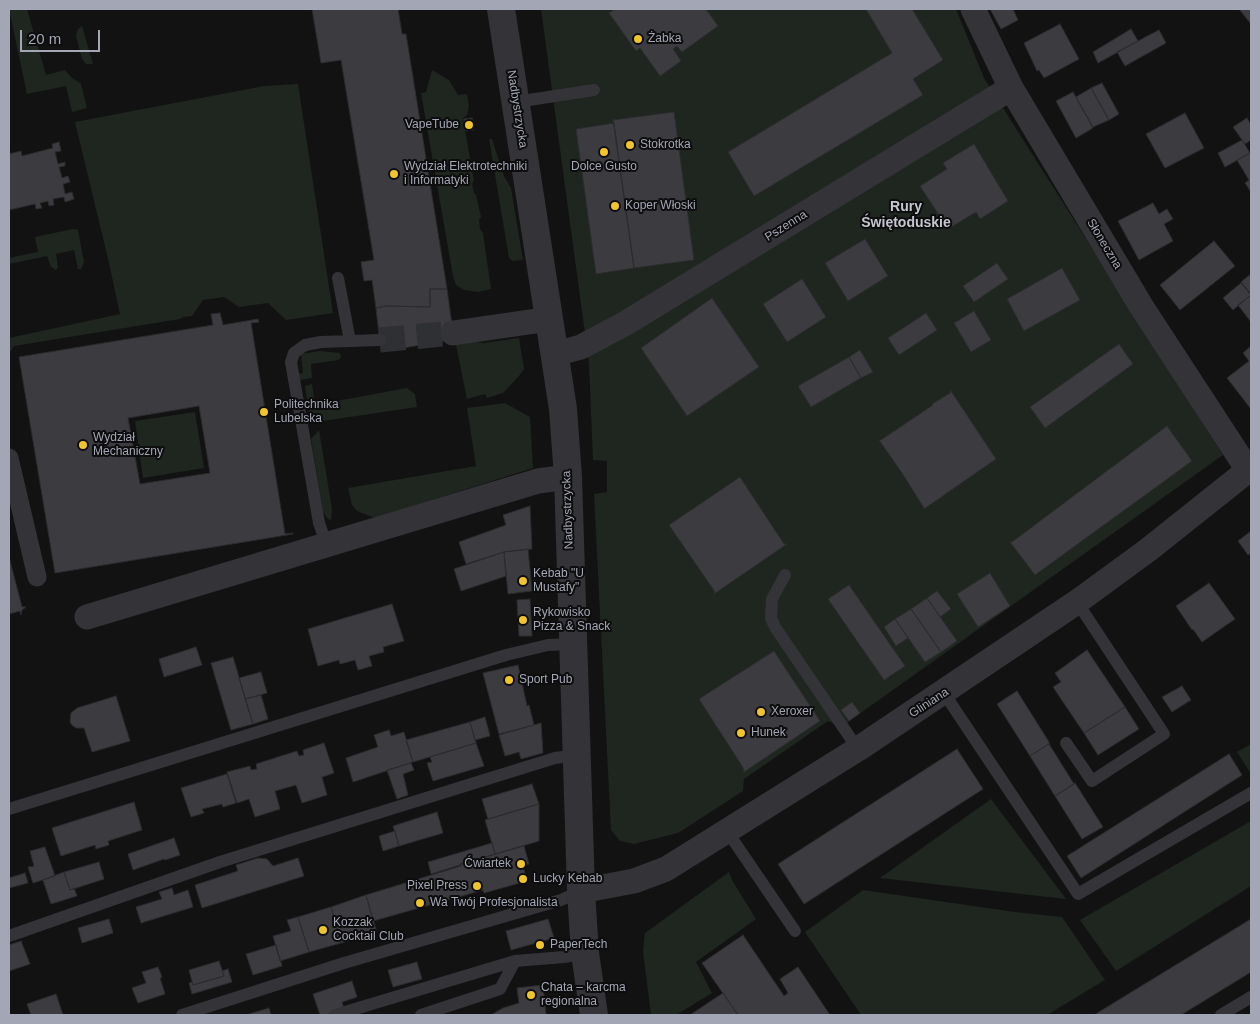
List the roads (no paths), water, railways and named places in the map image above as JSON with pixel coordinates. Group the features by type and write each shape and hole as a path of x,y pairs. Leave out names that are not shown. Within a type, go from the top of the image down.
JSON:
{"street":[{"name":"Nadbystrzycka","path":"502,9 563,409 568,477 581,891 585,953 594,1015"},
{"name":"Słoneczna","path":"973,9 1011,88 1141,306 1250,469"},
{"name":"Pszenna","path":"555,354 581,347 626,323 1011,88"},
{"path":"453,333 550,319"},
{"path":"9,458 37,577"},
{"name":"Gliniana","path":"581,891 634,881 666,869 858,749 1077,602 1148,550 1250,469"},
{"path":"87,617 538,482 568,477"}],"lane":[{"path":"516,102 594,90"},
{"path":"338,278 350,341"},
{"path":"327,546 320,523 292,362 294,352 305,345 321,342 380,340"},
{"path":"785,575 772,599 771,618 775,628 858,749"},
{"path":"1066,743 1092,781 1164,734 1077,602"},
{"path":"9,809 506,655 548,645 572,644"},
{"path":"944,693 1078,894 1251,792"},
{"path":"9,936 220,862 555,758 577,755"},
{"path":"727,831 795,931"},
{"path":"182,1015 344,963 561,900 581,891"},
{"path":"335,1015 515,960 585,953"},
{"path":"421,1015 500,989 515,960"},
{"path":"1221,1015 1251,997"}],"tunnel":[{"path":"380,340 453,333"}],"place":[{"name":"Żabka","path":"638,39"},
{"name":"VapeTube","path":"469,125"},
{"name":"Stokrotka","path":"630,145"},
{"name":"Dolce Gusto","path":"604,152"},
{"name":"Wydział Elektrotechniki i Informatyki","path":"394,174"},
{"name":"Koper Włoski","path":"615,206"},
{"name":"Politechnika Lubelska","path":"264,412"},
{"name":"Wydział Mechaniczny","path":"83,445"},
{"name":"Kebab \"U Mustafy\"","path":"523,581"},
{"name":"Rykowisko Pizza & Snack","path":"523,620"},
{"name":"Sport Pub","path":"509,680"},
{"name":"Xeroxer","path":"761,712"},
{"name":"Hunek","path":"741,733"},
{"name":"Ćwiartek","path":"521,864"},
{"name":"Lucky Kebab","path":"523,879"},
{"name":"Pixel Press","path":"477,886"},
{"name":"Wa Twój Profesjonalista","path":"420,903"},
{"name":"Kozzak Cocktail Club","path":"323,930"},
{"name":"PaperTech","path":"540,945"},
{"name":"Chata – karcma regionalna","path":"531,995"}],"district":[{"name":"Rury Świętoduskie","path":"906,216"}]}
